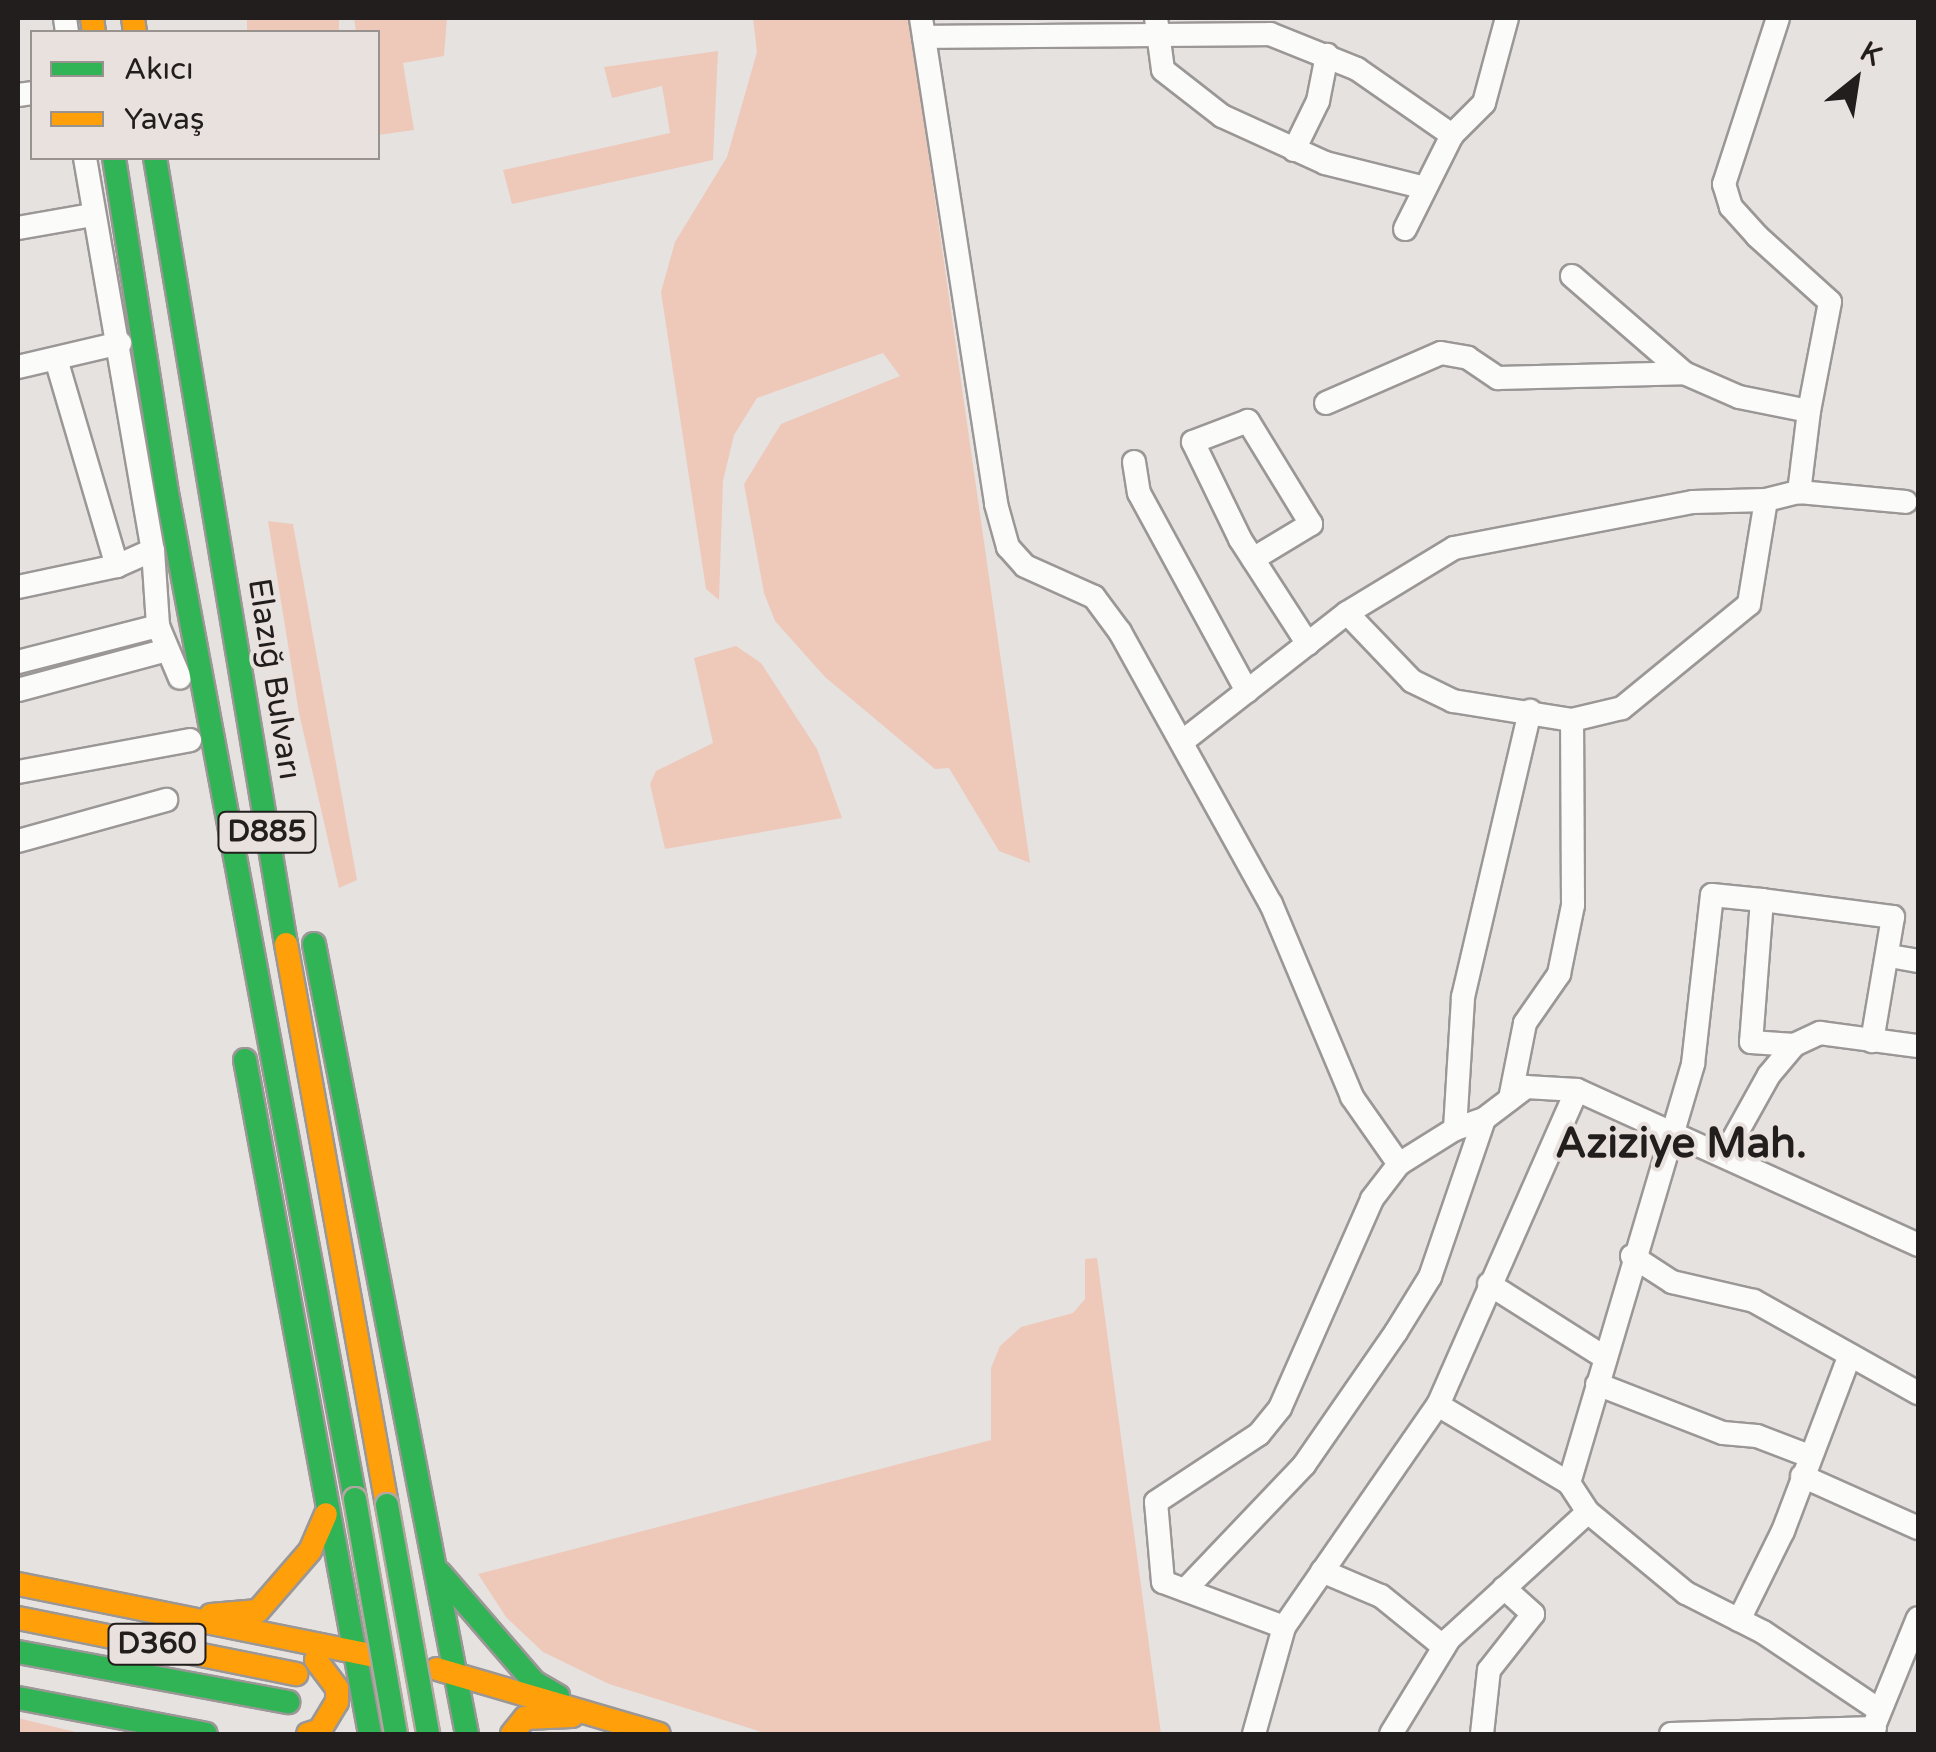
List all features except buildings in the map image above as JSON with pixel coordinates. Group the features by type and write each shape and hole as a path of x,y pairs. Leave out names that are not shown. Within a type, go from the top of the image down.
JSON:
{"highway":[{"name":"D885","path":"114,160 168,498 396,1734"},
{"name":"Elazığ Bulvarı","path":"156,160 208,482 428,1734"},
{"path":"208,482 288,804"},
{"path":"168,498 180,678 190,749"},
{"path":"308,912 429,1558 458,1674 467,1734"},
{"path":"238,1026 370,1734"},
{"path":"170,1617 258,1610 310,1551 326,1514"},
{"path":"429,1558 534,1682 596,1718"},
{"path":"18,1584 458,1674 658,1734"},
{"name":"D360","path":"18,1618 296,1674"},
{"path":"299,1641 338,1688 333,1714 308,1734"},
{"name":"D360","path":"18,1652 288,1702"},
{"name":"D360","path":"18,1698 206,1734"},
{"path":"512,1734 525,1718 546,1714 596,1718"}],"street":[{"path":"1405,229 1452,135 1484,103 1507,18"},
{"path":"1778,18 1724,184 1731,207 1756,236 1830,302 1808,411 1799,492"},
{"path":"1399,1164 1352,1097 1271,904 1224,829 1183,740 1094,596 1025,566 1008,547 996,504 923,27 1156,28 1270,34 1328,55 1452,135"},
{"path":"1156,28 1163,70 1192,94 1294,150 1362,176 1425,188"},
{"path":"1294,150 1318,101 1328,55"},
{"path":"85,160 153,550 158,626 164,651 180,678"},
{"path":"18,228 92,215"},
{"path":"1572,276 1684,373 1739,396 1808,411"},
{"path":"18,367 120,343"},
{"path":"1326,402 1441,353 1468,358 1498,378 1684,373"},
{"path":"56,359 117,566"},
{"path":"1253,558 1312,524 1248,421 1193,442 1253,558 1308,644"},
{"path":"1134,462 1139,494 1247,691"},
{"path":"1183,740 1347,613 1454,548 1694,502 1766,500 1799,492 1906,502"},
{"path":"1347,613 1412,681 1453,701 1572,720 1622,708 1654,688 1749,604 1766,500"},
{"path":"18,587 117,566 153,550"},
{"path":"18,662 158,626"},
{"path":"18,690 164,651"},
{"path":"1455,1129 1463,997 1530,711"},
{"path":"1510,1100 1525,1023 1559,974 1573,905 1572,720"},
{"path":"18,772 190,749"},
{"path":"18,841 166,800"},
{"path":"1570,1483 1632,1256 1677,1131 1693,1064 1712,896 1892,917 1890,956 1872,1042"},
{"path":"1762,900 1751,1042 1794,1045"},
{"path":"1890,956 1918,961"},
{"path":"1725,1154 1769,1074 1794,1045 1820,1034 1918,1046"},
{"path":"1284,1626 1163,1582 1156,1502 1259,1434 1280,1408 1372,1199 1399,1164 1455,1129 1484,1119 1526,1087 1576,1090 1677,1131 1918,1246"},
{"path":"1254,1734 1284,1626 1438,1405 1576,1090"},
{"path":"1186,1590 1304,1466 1396,1332 1430,1277 1484,1119"},
{"path":"1632,1256 1672,1282 1754,1301 1918,1392"},
{"path":"1489,1284 1604,1357"},
{"path":"1740,1620 1850,1355"},
{"path":"1596,1384 1723,1433 1757,1436 1918,1528"},
{"path":"1438,1405 1570,1483 1588,1512 1686,1593 1740,1620 1875,1724"},
{"path":"1391,1734 1444,1647 1588,1512"},
{"path":"1322,1570 1382,1596 1444,1647"},
{"path":"1482,1734 1489,1670 1534,1614 1504,1588"},
{"path":"1875,1724 1916,1630"},
{"path":"1670,1734 1875,1724"}],"shaded area":[{"path":"247,18 339,18 339,30 247,30"},
{"path":"354,18 447,18 444,56 403,63 414,130 380,135 380,30 356,30"},
{"path":"753,18 909,18 1030,863 999,851 949,768 935,769 825,677 775,621 764,593 744,484 781,424 900,376 883,353 757,398 734,435 723,481 719,600 706,589 661,292 675,242 727,157 757,52"},
{"path":"718,51 713,160 512,204 503,170 670,133 662,86 612,98 604,67"},
{"path":"268,521 293,524 357,880 339,888 299,713"},
{"path":"736,646 761,663 817,749 842,818 665,849 650,784 656,771 713,743 694,658"},
{"path":"1097,1258 1161,1734 768,1734 609,1684 543,1652 506,1617 478,1574 991,1440 991,1368 1000,1346 1021,1327 1073,1313 1085,1299 1085,1259"},
{"path":"18,1718 84,1734 18,1734"}],"traffic: fast":[{"path":"114,160 168,498 355,1499"},
{"path":"155,160 286,944"},
{"path":"314,944 467,1734"},
{"path":"245,1060 370,1734"},
{"path":"355,1499 396,1734"},
{"path":"387,1505 428,1734"},
{"path":"440,1573 534,1682 558,1696"},
{"path":"18,1652 288,1702"},
{"path":"18,1698 206,1734"}],"traffic: slow":[{"path":"92,18 94,30"},
{"path":"133,18 135,30"},
{"path":"286,944 387,1505"},
{"path":"211,1615 258,1611 310,1551 326,1514"},
{"path":"18,1584 376,1656"},
{"path":"18,1618 296,1674"},
{"path":"308,1734 320,1730 337,1702 337,1688 316,1660"},
{"path":"437,1669 659,1734"},
{"path":"512,1734 525,1718 572,1716"}],"district":[{"name":"Aziziye Mah.","path":"1681,1144"}]}
